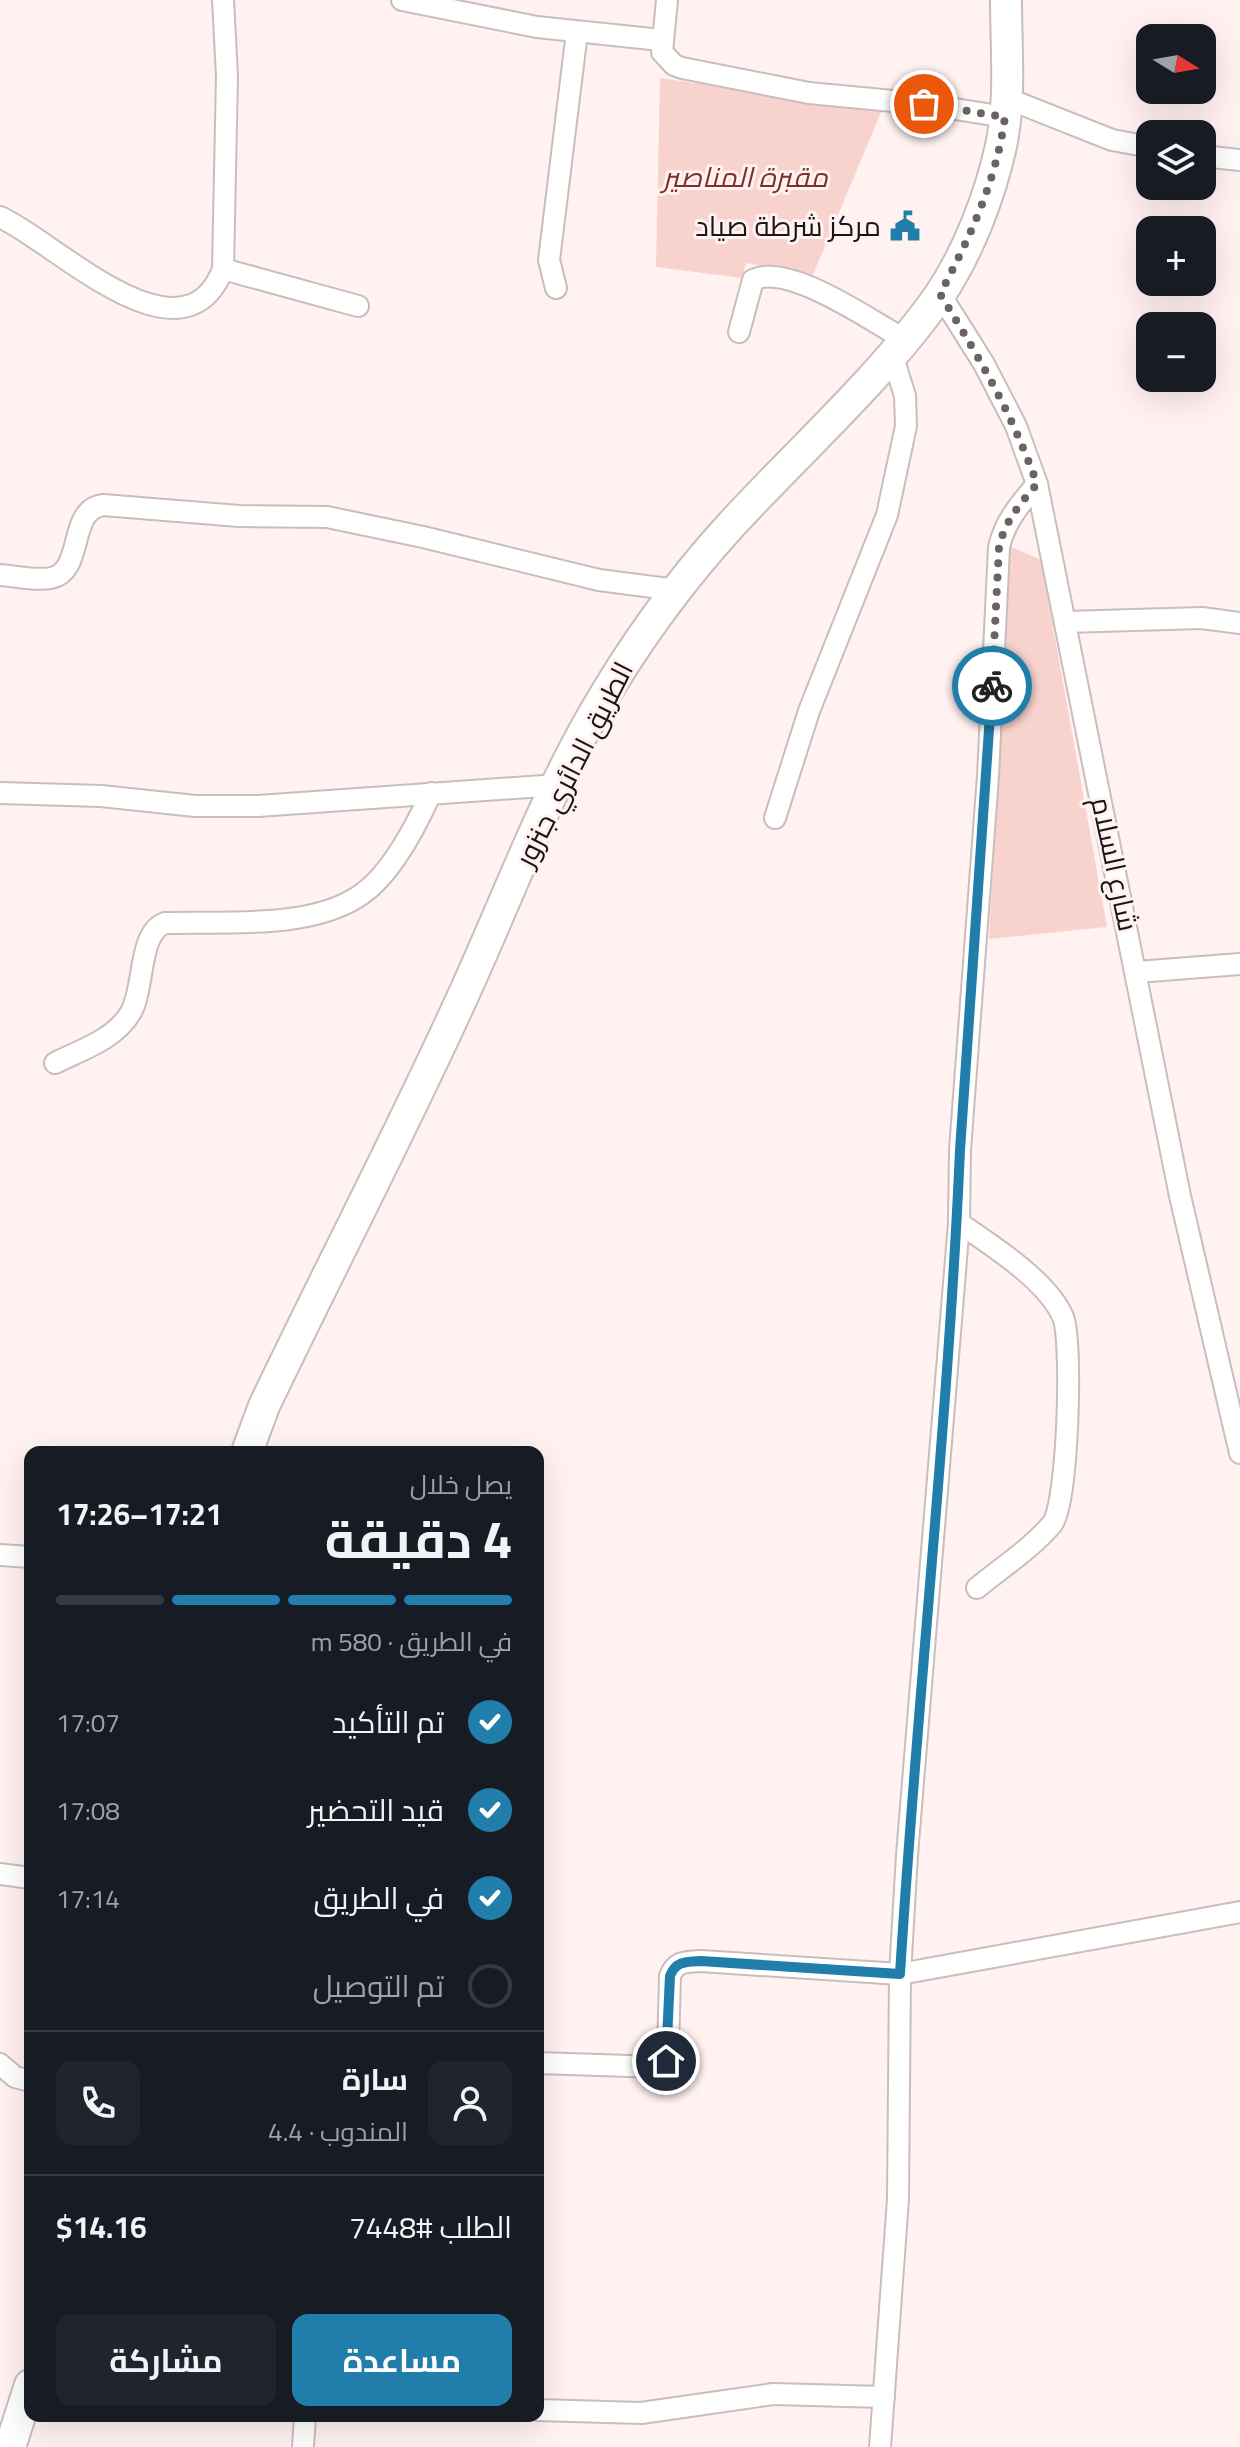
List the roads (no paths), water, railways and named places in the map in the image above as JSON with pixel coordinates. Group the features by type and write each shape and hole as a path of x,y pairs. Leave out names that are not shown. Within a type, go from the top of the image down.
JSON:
{"main road":[{"name":"الطريق الدائري جنزور","path":"249,1446 264,1406 458,1006 557,785 599,705 676,590 763,490 898,346 940,294 987,196 1001,146 1006,108 1006,0"},
{"path":"10,2447 24,2404"}],"street":[{"path":"0,217 45,242 105,286 150,305 185,307 206,299 217,285 223,269 227,76 223,0"},
{"path":"402,0 537,27 661,40"},
{"path":"667,0 662,52 669,61 692,71 809,93 1006,108 1136,144"},
{"path":"556,288 549,260 577,32"},
{"path":"1216,157 1240,160"},
{"path":"223,269 358,306"},
{"path":"739,332 753,280 770,276 801,283 898,346 905,396 906,426 887,515 815,697 775,818"},
{"name":"شارع السلام","path":"940,294 984,364 1016,426 1037,484 1180,1196 1240,1453"},
{"path":"880,2447 898,2199 900,1974 927,1596 959,1223 960,1150 988,776 999,547 1002,530 1011,514 1037,484"},
{"path":"0,575 43,578 62,573 85,515 103,505 239,516 327,517 599,580 676,590"},
{"path":"1065,622 1202,618 1240,623"},
{"path":"0,793 101,796 195,806 301,804 557,785"},
{"path":"55,1063 104,1040 131,1013 149,936 158,925 250,922 322,913 347,903 364,893 383,872 418,822 431,793"},
{"path":"1137,972 1240,964"},
{"path":"959,1223 993,1247 1049,1295 1063,1318 1067,1343 1065,1470 1061,1503 1054,1522 977,1588"},
{"path":"0,1555 24,1557"},
{"path":"0,1874 24,1877"},
{"path":"544,2063 659,2067 666,2061 668,2050 670,1976 674,1966 680,1963 701,1961 900,1974 1240,1912"},
{"path":"0,2064 15,2077 24,2079"},
{"path":"544,2410 641,2413 773,2394 884,2397"},
{"path":"303,2447 305,2422"}],"place":[{"name":"مركز شرطة صياد","path":"905,226"}],"park label":[{"name":"مقبرة المناصير","path":"745,177"}]}
